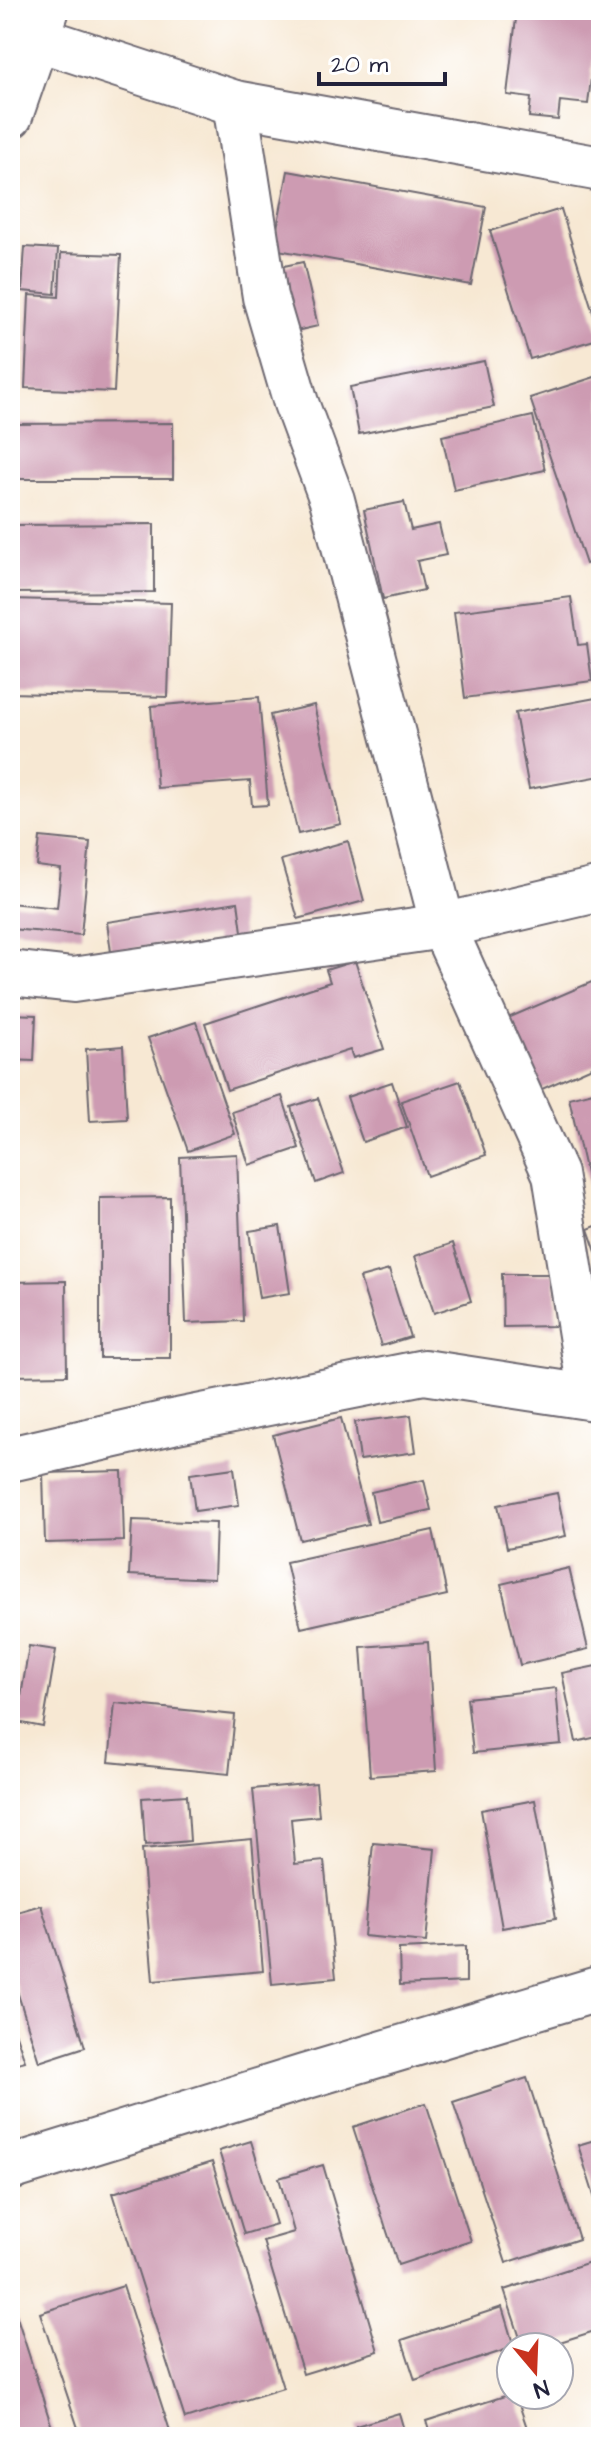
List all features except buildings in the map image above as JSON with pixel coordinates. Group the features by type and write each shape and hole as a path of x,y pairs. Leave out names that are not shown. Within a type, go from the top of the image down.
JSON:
{"street":[{"path":"10,116 41,24 235,103 601,169"},
{"path":"10,1459 172,1422 424,1372 596,1398 555,1174 443,926 332,500 296,403 265,297 235,103"},
{"path":"10,973 73,980 443,926 601,889"},
{"path":"10,2168 601,1988"}]}
